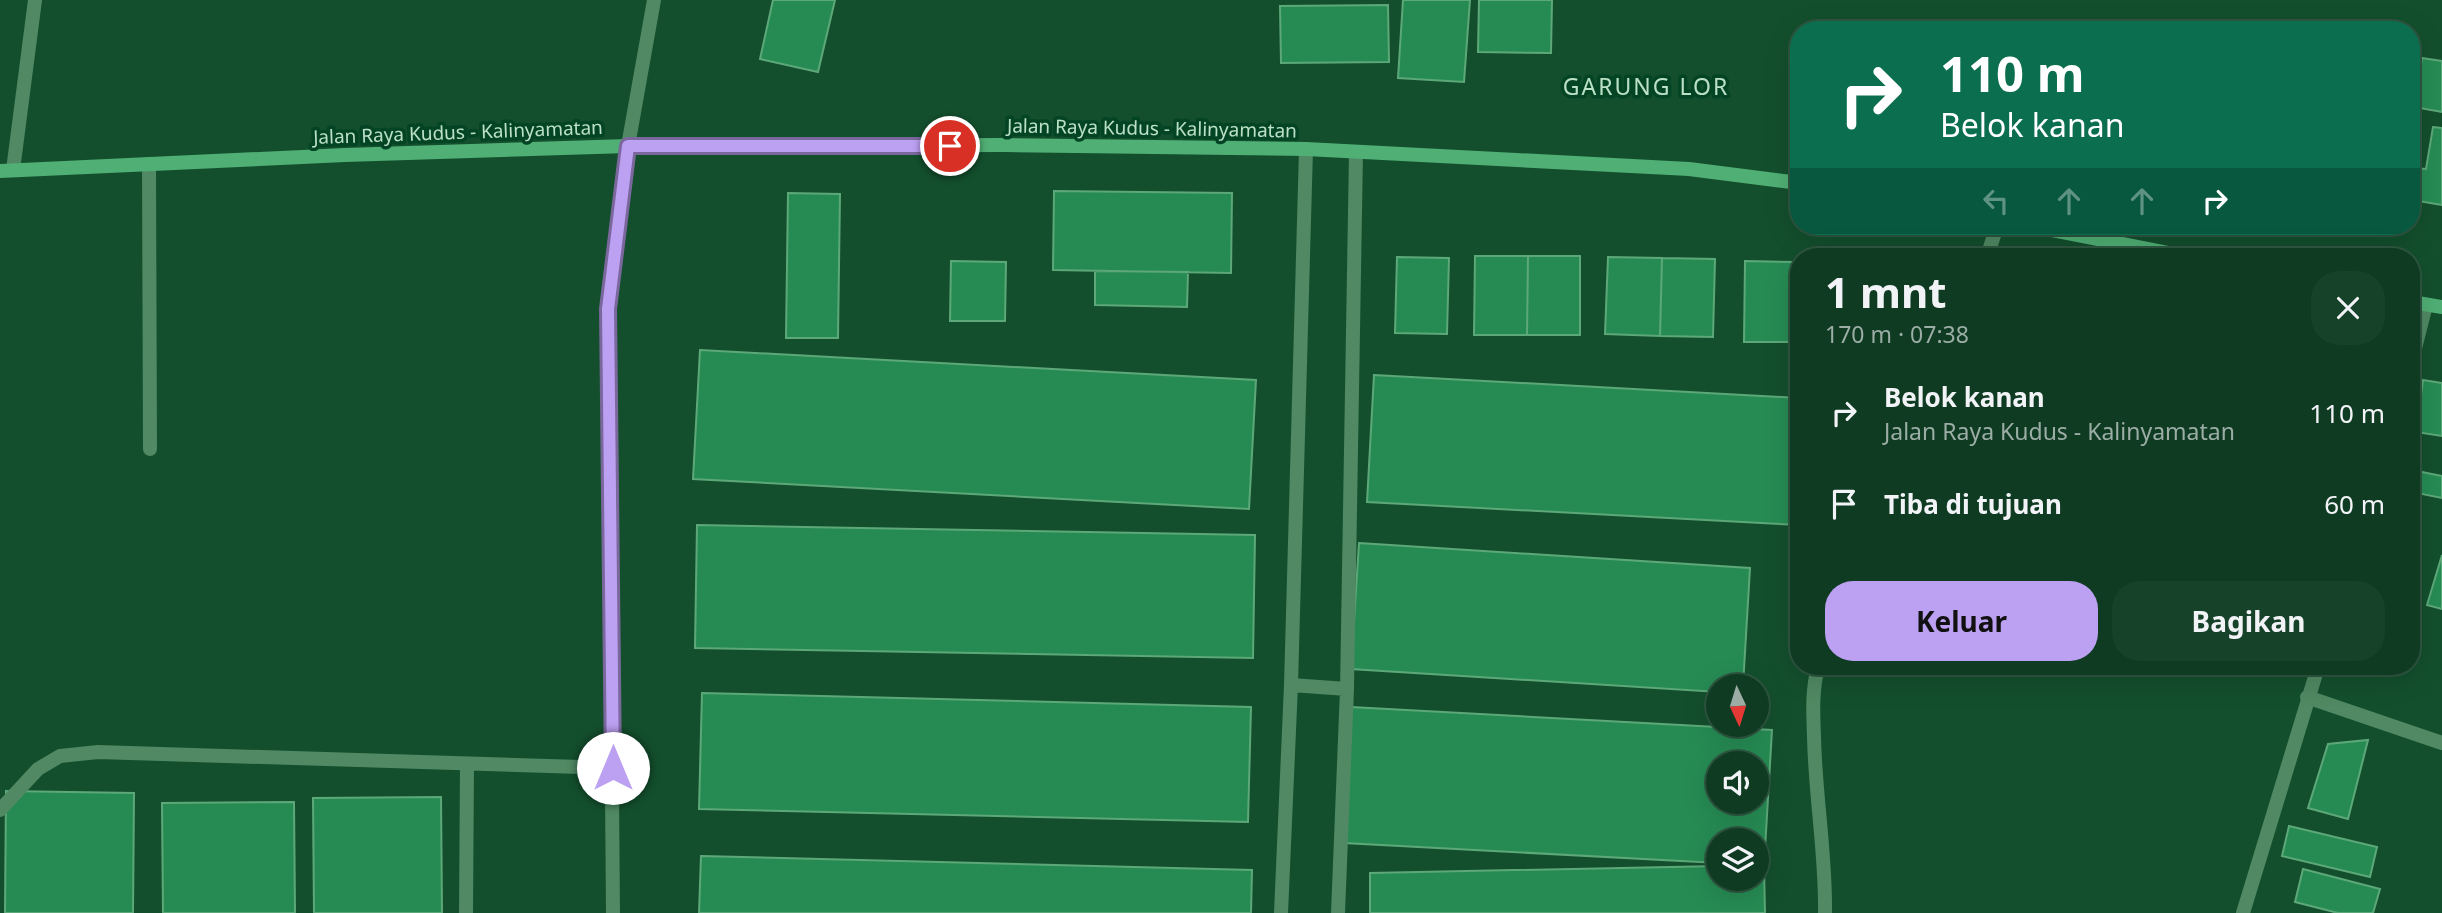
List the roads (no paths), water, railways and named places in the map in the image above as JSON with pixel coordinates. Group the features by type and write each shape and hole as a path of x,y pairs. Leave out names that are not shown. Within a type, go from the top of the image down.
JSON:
{"main road":[{"name":"Jalan Raya Kudus - Kalinyamatan","path":"6,171 628,146 1005,145 1306,149 1689,169 1790,182"},
{"path":"2078,235 2143,248"},
{"path":"2420,303 2442,307"}],"street":[{"path":"6,171 35,0"},
{"path":"613,913 608,309 628,146 654,0"},
{"path":"1281,913 1291,685 1306,149"},
{"path":"1338,913 1347,690 1356,152"},
{"path":"149,164 150,449"},
{"path":"1816,675 1813,688 1815,780 1826,876 1825,913"},
{"path":"2243,913 2315,675"},
{"path":"1291,685 1347,690"},
{"path":"2307,697 2442,743"},
{"path":"0,810 37,769 60,756 98,752 613,768"},
{"path":"466,913 467,765"}],"district":[{"name":"GARUNG LOR","path":"1646,86"}]}
